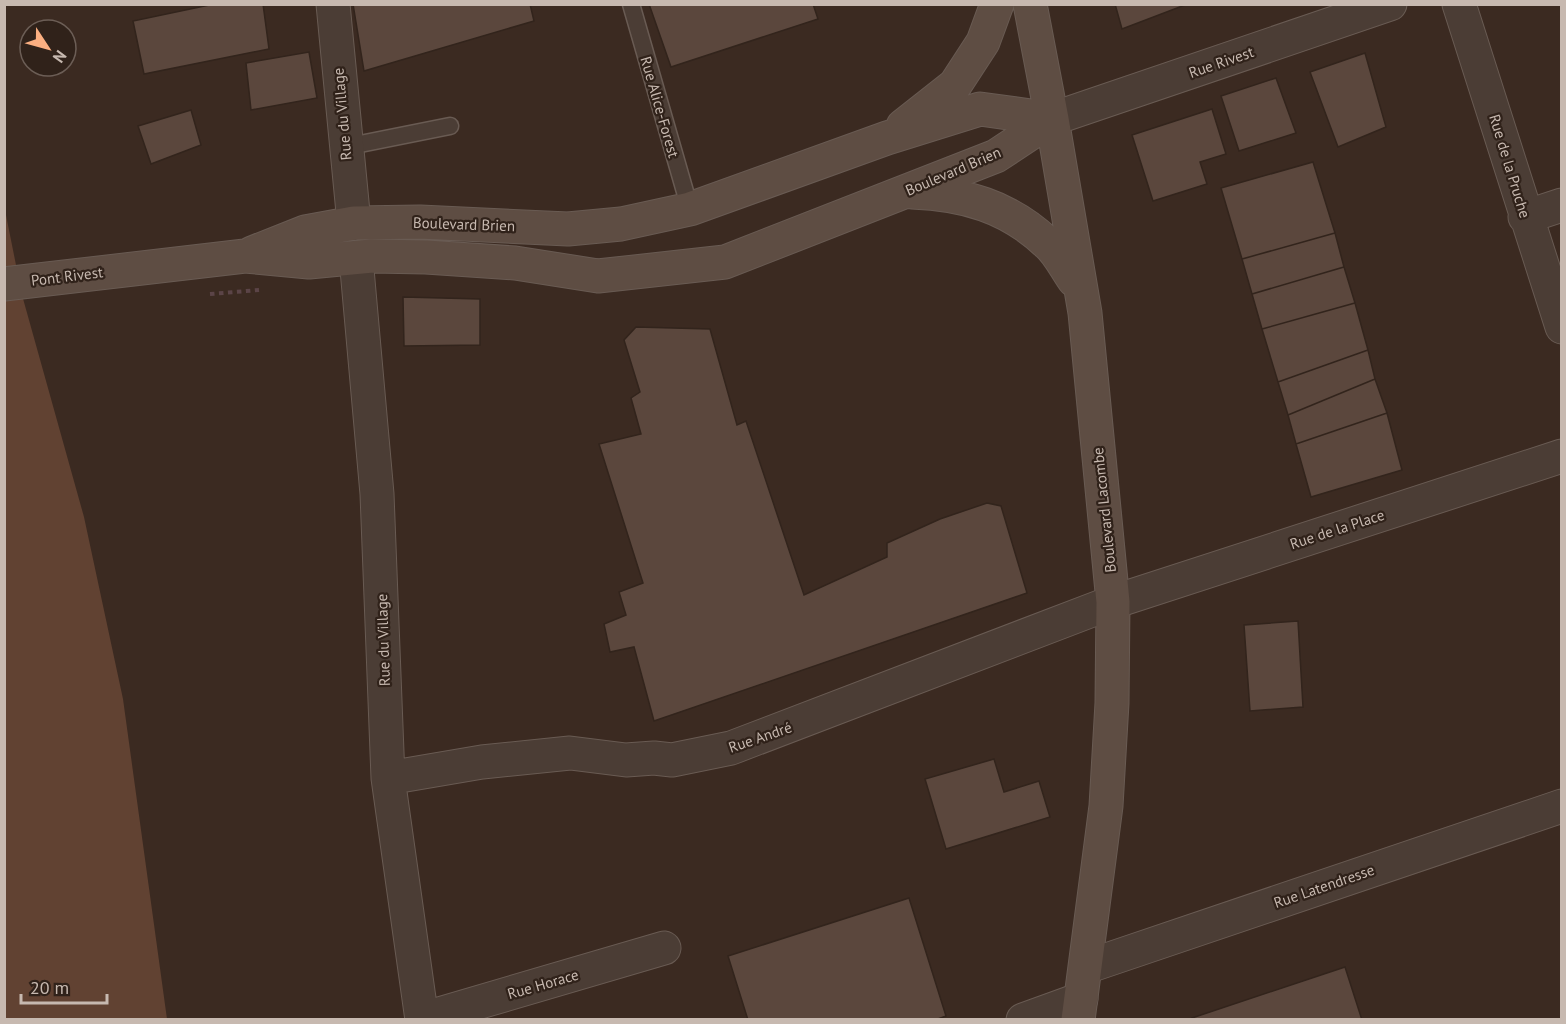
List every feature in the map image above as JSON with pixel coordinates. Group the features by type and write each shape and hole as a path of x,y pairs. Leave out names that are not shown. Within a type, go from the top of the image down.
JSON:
{"main road":[{"path":"887,138 955,85 983,42 997,4"},
{"name":"Boulevard Lacombe","path":"1030,4 1085,313 1113,602 1112,704 1106,806 1079,1009"},
{"name":"Boulevard Brien","path":"245,256 306,232 354,223 420,222 568,229 621,224 690,208 887,138 980,110 1052,118"},
{"name":"Boulevard Brien","path":"129,269 245,256 309,262 372,256 504,262 598,276 725,262 996,156 1052,118"},
{"path":"902,192 947,193 978,201 1013,217 1049,244 1080,289"},
{"name":"Pont Rivest","path":"4,284 129,269"}],"street":[{"name":"Rue du Village","path":"333,4 354,223"},
{"name":"Rue de la Pruche","path":"1459,4 1525,217 1562,327"},
{"name":"Rue Rivest","path":"1052,118 1377,6"},
{"path":"1525,217 1562,205"},
{"name":"Rue du Village","path":"356,258 377,494 388,778 422,1019"},
{"name":"Rue de la Place","path":"1113,602 1562,456"},
{"name":"Rue André","path":"388,778 483,762 570,753 626,760 654,758 672,760 731,748 1113,602"},
{"name":"Rue Latendresse","path":"1086,967 1562,806"},
{"name":"Rue Horace","path":"422,1019 664,948"},
{"path":"1023,1020 1079,1009"}],"lane":[{"name":"Rue Alice-Forest","path":"631,4 690,208"},
{"path":"345,147 450,126"}],"shaded area":[{"path":"4,205 22,295 84,517 123,699 167,1019 5,1019"}],"building":[{"path":"214,4 263,4 269,49 144,74 133,21"},
{"path":"353,4 530,4 534,21 364,71"},
{"path":"649,4 813,4 818,19 671,67"},
{"path":"1115,4 1185,4 1185,5 1122,29"},
{"path":"309,52 317,98 251,110 246,63"},
{"path":"1365,53 1386,127 1338,147 1310,72"},
{"path":"1276,78 1296,133 1239,151 1221,96"},
{"path":"1212,109 1226,154 1200,162 1207,184 1153,201 1132,135"},
{"path":"191,110 201,145 151,164 138,126"},
{"path":"1313,162 1335,233 1242,259 1221,188"},
{"path":"1335,233 1344,267 1252,294 1242,259"},
{"path":"1344,267 1355,303 1262,329 1252,294"},
{"path":"403,297 480,299 480,345 404,346"},
{"path":"1355,303 1368,350 1278,382 1262,329"},
{"path":"636,327 710,329 737,425 746,421 804,595 887,557 887,543 940,519 987,503 1001,506 1027,593 654,721 634,647 610,652 604,624 626,615 619,592 643,583 599,444 641,434 631,398 640,392 624,340"},
{"path":"1368,350 1375,379 1288,415 1278,382"},
{"path":"1375,379 1387,413 1296,444 1288,415"},
{"path":"1387,413 1402,470 1311,497 1296,444"},
{"path":"1298,621 1303,707 1250,711 1244,625"},
{"path":"994,759 1004,792 1039,781 1050,817 946,849 925,779"},
{"path":"909,898 946,1016 935,1020 748,1020 728,956"},
{"path":"1345,967 1362,1020 1193,1020 1192,1018"}]}
